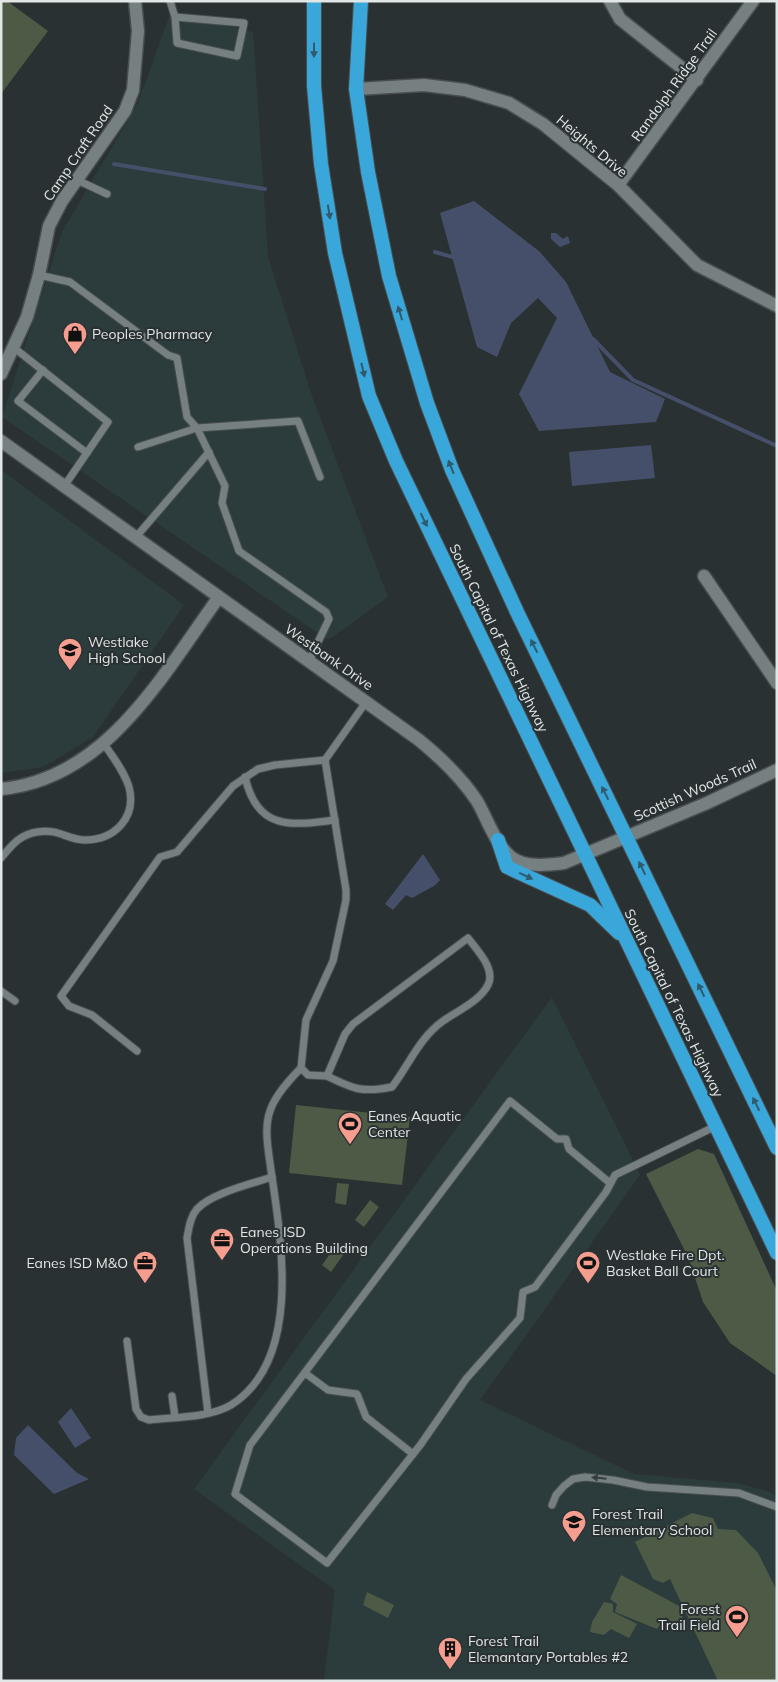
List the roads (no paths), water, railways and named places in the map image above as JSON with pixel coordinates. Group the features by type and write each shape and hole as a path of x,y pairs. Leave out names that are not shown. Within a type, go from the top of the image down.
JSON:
{"highway":[{"name":"South Capital of Texas Highway","path":"314,1 314,86 321,164 335,253 369,396 396,461 777,1252"},
{"name":"South Capital of Texas Highway","path":"361,1 356,89 368,172 389,276 427,403 452,470 517,612 777,1148"},
{"path":"498,840 507,866 590,905 626,939"}],"street":[{"name":"Camp Craft Road","path":"1,374 27,317 39,275 49,226 62,201 125,111 133,90 138,31 135,1"},
{"path":"610,1 620,19 697,80"},
{"name":"Randolph Ridge Trail","path":"618,185 697,80 753,1"},
{"name":"Heights Drive","path":"356,89 424,85 465,90 509,104 543,124 618,185 698,265 777,306"},
{"name":"Westbank Drive","path":"1,441 419,740 460,777 477,802 498,840 512,857 526,863 554,864 626,837"},
{"path":"704,576 777,683"},
{"path":"1,789 46,780 72,767 104,744 143,701 219,597"},
{"name":"Scottish Woods Trail","path":"626,837 707,803 777,770"}],"lane":[{"path":"170,1 175,17 177,43 237,56 244,23 175,17"},
{"path":"77,180 107,194"},
{"path":"39,275 70,282 168,356 177,358 187,417 197,428 225,486 222,503 239,551 326,612 329,618 309,661"},
{"path":"13,347 108,422 65,485"},
{"path":"42,370 18,401 87,453"},
{"path":"138,447 197,428 298,421 320,477"},
{"path":"136,537 209,452"},
{"path":"127,1341 136,1409 141,1417 149,1420 208,1413 230,1406 247,1392 263,1370 273,1347 280,1321 282,1292 279,1226 265,1131 270,1109 283,1086 301,1068 306,1020 333,961 346,900 346,890 325,760 366,702"},
{"path":"1,858 17,838 36,832 53,830 82,840 97,840 121,828 129,809 129,788 116,760 104,744"},
{"path":"137,1051 92,1015 69,1006 61,996 160,857 177,852 233,786 258,769 275,765 325,760"},
{"path":"245,778 249,795 260,811 276,821 293,825 335,820"},
{"path":"301,1068 308,1075 327,1076 359,1090 373,1092 392,1088 413,1053 427,1036 441,1022 472,1001 488,985 490,976 487,964 468,938 353,1024 345,1034 327,1076"},
{"path":"1,991 15,1001"},
{"path":"610,1183 569,1149 566,1139 558,1139 510,1101 250,1445 235,1494 328,1563 413,1454 466,1379 520,1318 523,1292 535,1287 606,1192 615,1175 716,1126"},
{"path":"208,1413 187,1238 190,1222 198,1209 211,1198 272,1177"},
{"path":"305,1373 328,1390 357,1394 366,1416 413,1454"},
{"path":"172,1396 175,1417"},
{"path":"552,1505 556,1495 564,1486 573,1479 585,1477 646,1487 739,1493 777,1507"}],"water":[{"path":"474,201 539,251 566,282 610,372 665,399 656,422 539,431 519,394 557,318 538,298 511,323 497,357 477,347 440,213"},
{"path":"551,233 556,233 563,239 568,236 570,243 560,247 551,239"},
{"path":"651,445 655,478 572,486 569,452"},
{"path":"423,854 440,880 434,886 412,898 406,895 393,910 385,904"},
{"path":"71,1408 91,1438 75,1448 58,1422"},
{"path":"28,1425 77,1473 89,1479 54,1494 14,1455 16,1438"}],"waterway":[{"path":"114,164 265,189"},
{"path":"435,252 456,258"},
{"path":"593,339 633,380 777,446"}],"place":[{"name":"Peoples Pharmacy","path":"75,355"},
{"name":"Westlake High School","path":"70,671"},
{"name":"Eanes Aquatic Center","path":"350,1145"},
{"name":"Eanes ISD Operations Building","path":"222,1261"},
{"name":"Eanes ISD M&O","path":"145,1284"},
{"name":"Westlake Fire Dpt. Basket Ball Court","path":"588,1284"},
{"name":"Forest Trail Elementary School","path":"574,1543"},
{"name":"Forest Trail Field","path":"737,1638"},
{"name":"Forest Trail Elemantary Portables #2","path":"450,1670"}]}
